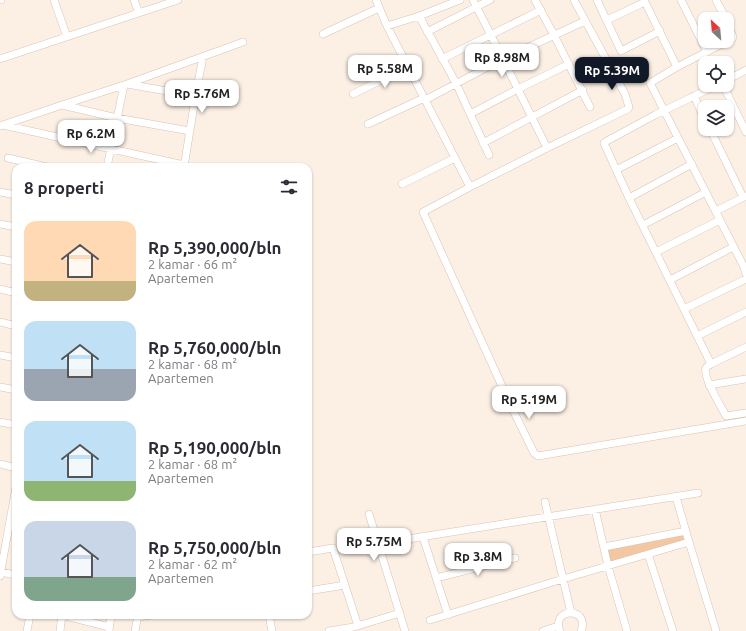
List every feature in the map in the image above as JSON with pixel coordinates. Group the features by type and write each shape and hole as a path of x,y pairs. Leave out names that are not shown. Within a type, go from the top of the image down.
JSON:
{"street":[{"path":"54,0 67,37"},
{"path":"134,0 139,13"},
{"path":"0,59 178,0"},
{"path":"376,0 387,26 470,187"},
{"path":"387,26 419,16 460,0"},
{"path":"427,32 475,3 490,0"},
{"path":"535,0 583,90 590,107"},
{"path":"574,0 625,94 629,107 628,109 546,148 422,212 511,406 534,453 538,456 746,422"},
{"path":"597,0 622,51 660,31"},
{"path":"681,0 707,52"},
{"path":"716,0 722,12"},
{"path":"607,20 645,1 677,68"},
{"path":"475,3 546,148"},
{"path":"323,34 379,8"},
{"path":"442,59 540,10"},
{"path":"419,16 456,84 489,155"},
{"path":"368,124 456,84 503,59 586,21"},
{"path":"1,126 126,85 243,42"},
{"path":"714,48 650,83 745,269"},
{"path":"185,163 203,57"},
{"path":"470,114 569,64"},
{"path":"353,94 408,67"},
{"path":"734,76 746,70"},
{"path":"126,85 195,96"},
{"path":"108,163 117,118 126,85"},
{"path":"483,143 583,90"},
{"path":"702,92 665,110 604,144 711,364"},
{"path":"727,92 746,132"},
{"path":"694,96 698,105"},
{"path":"62,105 117,118 190,131"},
{"path":"1,126 171,163"},
{"path":"714,136 744,196 716,211"},
{"path":"616,170 678,138"},
{"path":"8,158 30,163"},
{"path":"402,184 455,158"},
{"path":"629,198 692,164"},
{"path":"0,192 12,194"},
{"path":"643,225 706,192"},
{"path":"656,252 720,220"},
{"path":"0,224 12,226"},
{"path":"670,280 733,247"},
{"path":"0,259 12,261"},
{"path":"684,309 746,278"},
{"path":"0,289 12,292"},
{"path":"697,336 746,312"},
{"path":"0,322 12,325"},
{"path":"746,347 711,364 706,370 709,385 726,416 746,414"},
{"path":"0,355 12,357"},
{"path":"709,385 746,379"},
{"path":"0,387 12,389"},
{"path":"0,422 12,424"},
{"path":"0,464 12,467"},
{"path":"408,539 698,493"},
{"path":"676,497 716,631"},
{"path":"545,502 571,613"},
{"path":"12,508 0,573 12,574"},
{"path":"595,509 608,566 627,631"},
{"path":"369,514 405,631"},
{"path":"604,547 686,531"},
{"path":"423,537 448,615"},
{"path":"430,620 689,542"},
{"path":"312,551 333,548 345,585 355,628"},
{"path":"648,554 674,631"},
{"path":"436,578 515,558"},
{"path":"312,590 345,585"},
{"path":"329,631 355,628 400,613"},
{"path":"543,631 559,629 559,622 563,615 567,613 575,613 582,622 580,631"},
{"path":"27,631 29,619"},
{"path":"60,631 62,619"},
{"path":"75,619 109,629 110,619"},
{"path":"135,631 137,619"},
{"path":"270,619 272,631"}],"shaded area":[{"path":"683,535 684,540 610,562 607,550"}]}
